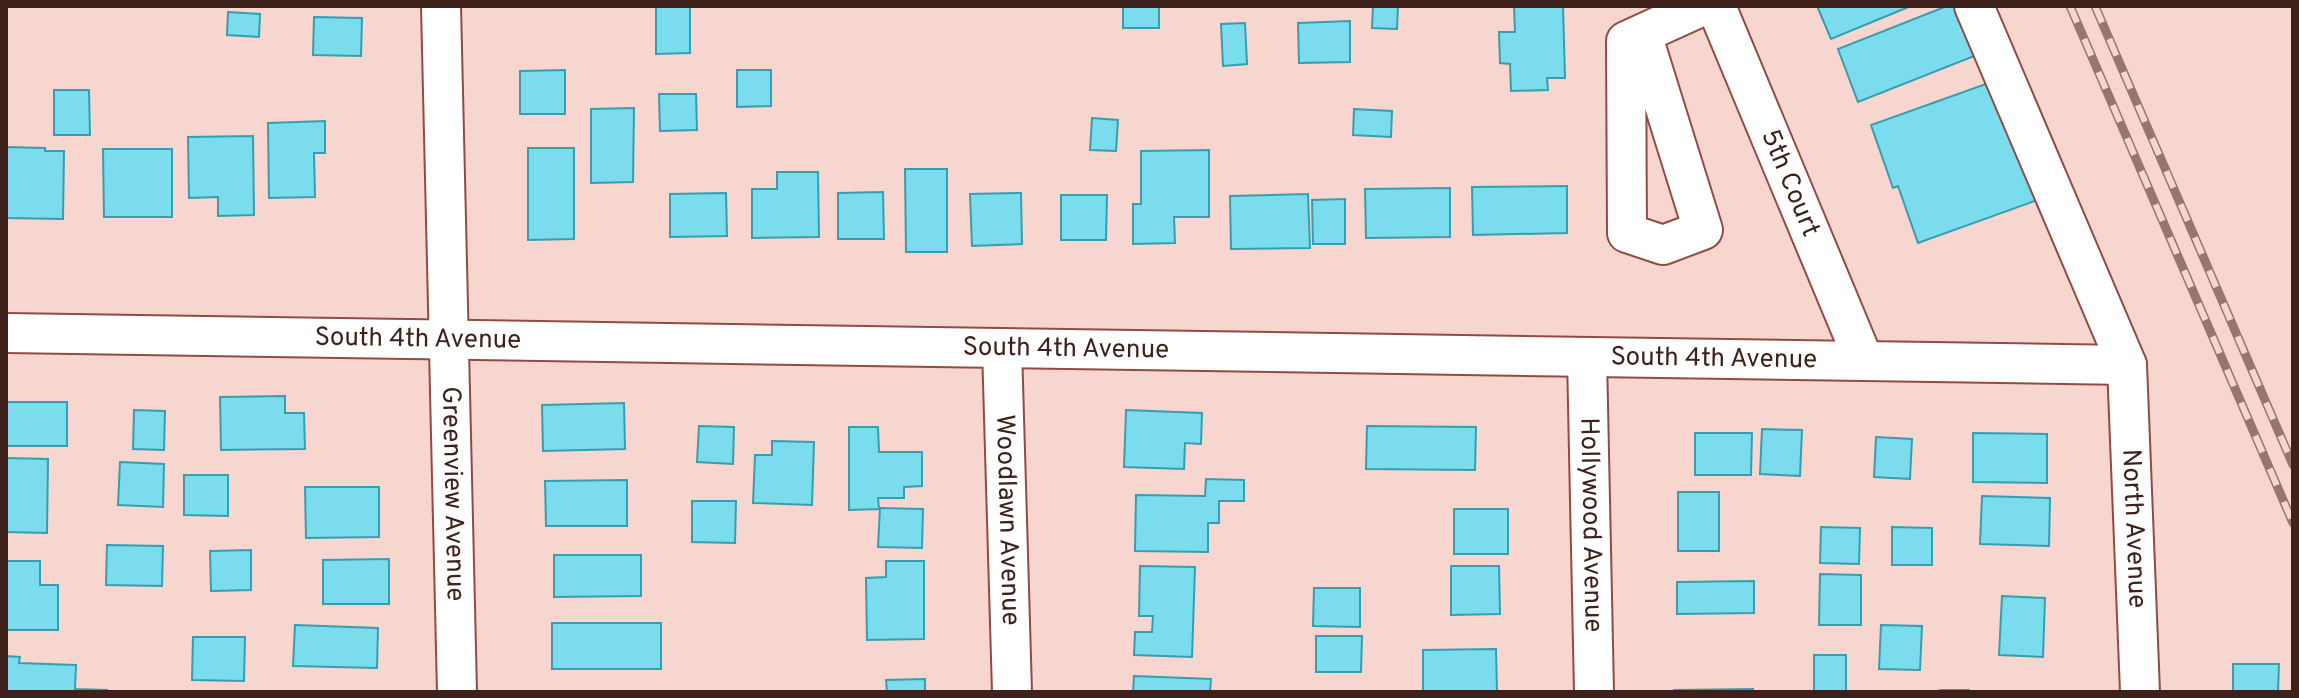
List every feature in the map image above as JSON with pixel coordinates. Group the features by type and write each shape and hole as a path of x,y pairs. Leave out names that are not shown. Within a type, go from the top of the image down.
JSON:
{"street":[{"name":"Greenview Avenue","path":"441,6 457,692"},
{"path":"1642,34 1703,230 1663,245 1627,233 1626,41 1703,6"},
{"name":"5th Court","path":"1716,6 1864,361"},
{"path":"1974,6 2127,365"},
{"name":"South 4th Avenue","path":"6,333 2127,365"},
{"name":"Woodlawn Avenue","path":"1002,348 1012,692"},
{"name":"Hollywood Avenue","path":"1587,357 1594,692"},
{"name":"North Avenue","path":"2127,365 2140,692"}],"building":[{"path":"656,6 690,6 690,53 656,54"},
{"path":"1123,6 1159,6 1159,28 1123,28"},
{"path":"1373,6 1398,6 1397,29 1372,28"},
{"path":"1514,6 1563,6 1565,78 1547,78 1548,90 1511,91 1510,64 1500,63 1499,32 1515,32"},
{"path":"1817,6 1911,6 1831,39"},
{"path":"1947,6 1964,6 1982,53 1858,102 1838,49"},
{"path":"228,12 260,14 259,37 227,35"},
{"path":"314,17 362,18 361,56 313,55"},
{"path":"1350,21 1350,62 1299,63 1298,23"},
{"path":"1245,23 1247,64 1223,66 1221,24"},
{"path":"565,70 565,114 520,114 520,71"},
{"path":"737,70 771,70 771,106 737,107"},
{"path":"1997,80 2043,198 1918,243 1898,186 1893,188 1871,125"},
{"path":"54,90 89,90 90,135 54,135"},
{"path":"659,94 696,94 697,130 660,131"},
{"path":"634,108 633,182 591,183 591,109"},
{"path":"1354,109 1392,111 1391,137 1353,135"},
{"path":"1092,118 1118,120 1116,151 1090,150"},
{"path":"325,121 325,153 314,153 315,197 269,198 268,123"},
{"path":"253,136 254,215 218,216 218,197 189,198 188,137"},
{"path":"6,147 64,151 63,219 6,218"},
{"path":"528,148 574,148 574,239 528,240"},
{"path":"103,149 172,149 172,217 104,217"},
{"path":"1209,150 1209,217 1174,217 1175,243 1133,244 1133,204 1141,204 1141,151"},
{"path":"905,169 947,169 947,252 906,252"},
{"path":"777,172 818,172 819,237 752,238 752,189 777,189"},
{"path":"1567,186 1567,233 1473,235 1472,187"},
{"path":"1450,188 1450,237 1366,238 1365,189"},
{"path":"883,192 884,239 838,239 838,193"},
{"path":"726,193 727,236 670,237 670,194"},
{"path":"1021,193 1022,244 972,246 970,194"},
{"path":"1308,194 1310,248 1231,249 1230,196"},
{"path":"1061,195 1107,195 1106,240 1061,240"},
{"path":"1345,199 1345,244 1313,244 1312,200"},
{"path":"285,396 285,413 304,413 305,449 221,450 220,397"},
{"path":"6,402 67,402 67,446 6,446"},
{"path":"624,403 625,449 543,451 542,405"},
{"path":"134,410 165,411 164,450 133,449"},
{"path":"1126,410 1202,413 1201,444 1185,443 1184,469 1124,467"},
{"path":"699,426 734,427 733,464 697,462"},
{"path":"1367,426 1476,427 1475,470 1366,469"},
{"path":"849,427 878,427 879,452 922,452 922,486 904,487 904,498 878,498 879,509 849,510"},
{"path":"1762,429 1802,430 1800,476 1760,474"},
{"path":"1695,433 1752,433 1751,475 1695,475"},
{"path":"1973,433 2047,434 2047,483 1973,482"},
{"path":"1876,437 1912,439 1910,479 1874,477"},
{"path":"772,441 814,442 812,505 753,503 755,455 772,455"},
{"path":"6,458 48,459 47,533 6,532"},
{"path":"120,462 164,464 163,507 118,505"},
{"path":"184,475 228,475 228,516 184,515"},
{"path":"1206,479 1244,480 1244,501 1219,501 1219,523 1208,523 1208,552 1135,551 1136,495 1205,496"},
{"path":"627,480 627,526 546,526 545,481"},
{"path":"305,487 379,487 379,537 306,538"},
{"path":"1678,492 1719,492 1719,551 1678,551"},
{"path":"1982,496 2050,498 2049,546 1980,544"},
{"path":"692,501 736,501 735,543 692,542"},
{"path":"880,508 923,509 922,548 878,547"},
{"path":"1454,509 1508,509 1508,554 1454,554"},
{"path":"1821,527 1860,528 1859,564 1820,563"},
{"path":"1892,527 1932,528 1932,565 1892,565"},
{"path":"107,545 163,546 162,586 106,585"},
{"path":"251,550 251,590 211,591 210,551"},
{"path":"554,555 641,555 641,596 554,597"},
{"path":"389,559 389,604 323,604 323,560"},
{"path":"6,561 40,561 40,585 58,585 58,630 6,630"},
{"path":"886,561 924,561 924,639 867,640 866,578 886,577"},
{"path":"1140,566 1195,567 1192,657 1134,655 1135,632 1152,632 1153,616 1139,616"},
{"path":"1451,566 1499,566 1500,614 1451,615"},
{"path":"1820,574 1861,575 1861,625 1819,625"},
{"path":"1754,581 1754,613 1677,614 1677,582"},
{"path":"1314,588 1360,588 1360,627 1313,626"},
{"path":"2002,596 2045,598 2043,657 1999,655"},
{"path":"552,623 661,623 661,669 552,669"},
{"path":"295,625 378,628 377,668 293,666"},
{"path":"1881,625 1922,626 1920,670 1879,669"},
{"path":"1316,636 1362,636 1361,672 1316,672"},
{"path":"193,637 245,637 244,681 192,680"},
{"path":"1496,649 1497,692 1423,692 1423,650"},
{"path":"1814,655 1846,655 1846,692 1814,692"},
{"path":"6,656 20,657 19,663 76,665 75,689 107,692 6,692"},
{"path":"2233,664 2279,664 2278,692 2233,692"},
{"path":"1134,676 1211,679 1210,692 1133,692"},
{"path":"925,679 925,692 887,692 886,680"},
{"path":"1753,689 1753,692 1674,692 1674,690"},
{"path":"1969,690 1969,692 1940,692"}],"railway":[{"path":"2070,6 2293,523"},
{"path":"2095,6 2293,465"}]}
